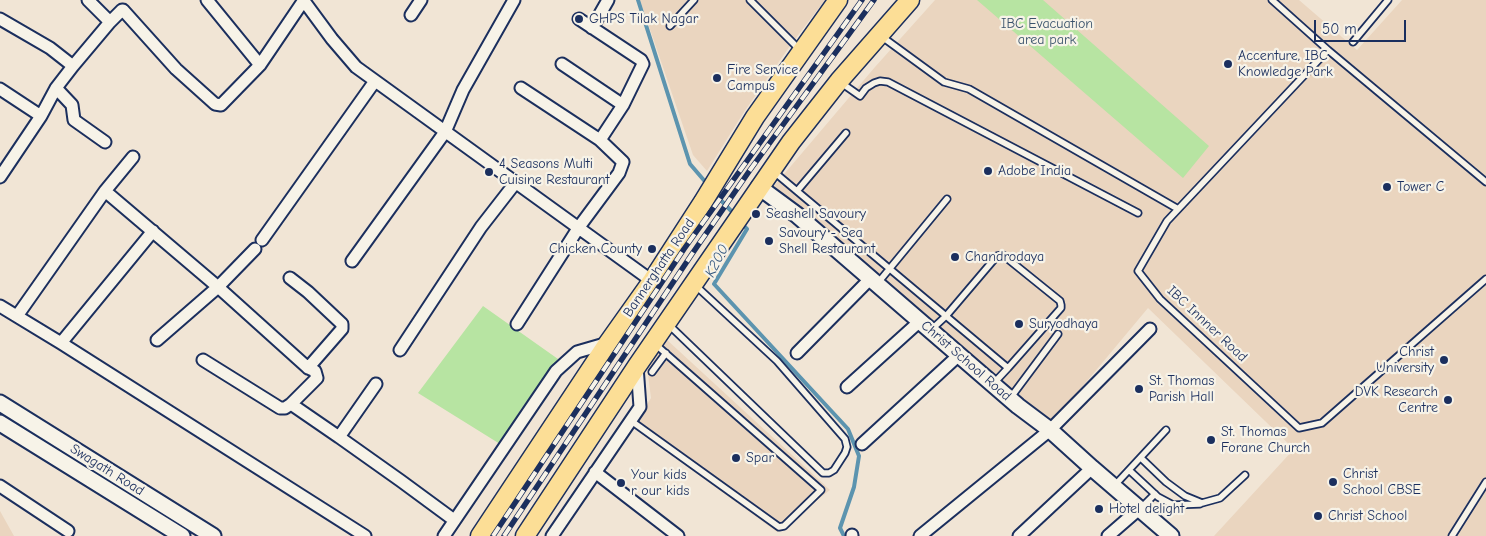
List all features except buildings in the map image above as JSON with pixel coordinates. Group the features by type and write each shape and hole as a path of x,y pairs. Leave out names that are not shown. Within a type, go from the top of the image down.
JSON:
{"main road":[{"name":"Bannerghatta Road","path":"480,536 608,343 652,281 755,116 838,0"},
{"path":"525,536 611,406 645,369 660,348 667,323 790,142 878,34 910,0"}],"street":[{"path":"88,0 110,22"},
{"path":"207,0 260,64"},
{"path":"0,176 4,161 41,116 56,88 110,22 123,10 176,69 194,86 218,105 221,105 260,64 304,0 332,39 356,67 652,281"},
{"path":"411,15 421,0"},
{"path":"352,261 446,132 463,90 514,0"},
{"path":"592,28 608,0"},
{"path":"0,19 50,48 73,66"},
{"path":"579,20 642,60 643,64 623,105 600,140"},
{"path":"562,64 623,105"},
{"path":"157,340 218,287 258,245 375,81"},
{"path":"56,88 72,105 74,120 105,142"},
{"path":"518,324 579,227 619,173 623,162 600,140 521,88"},
{"path":"0,89 41,116"},
{"path":"17,316 105,191 133,157"},
{"path":"400,350 481,227 516,182"},
{"name":"Christ School Road","path":"759,187 797,215 1009,399 1050,430 1171,536"},
{"path":"105,191 218,287 308,368 315,371 317,378 291,404 285,408 280,408 203,360"},
{"path":"62,343 153,231"},
{"path":"290,278 342,324 342,327 308,368"},
{"path":"797,353 873,281"},
{"path":"0,306 62,343 365,536"},
{"path":"847,388 925,326"},
{"path":"920,536 1050,430 1150,329"},
{"path":"444,536 556,371 577,352 608,343"},
{"path":"862,444 959,355"},
{"path":"552,536 640,407 645,369"},
{"path":"339,438 376,384"},
{"name":"Swagath Road","path":"0,403 213,536"},
{"path":"291,404 402,481 454,520"},
{"name":"Swagath Road","path":"0,423 177,535"},
{"path":"1019,536 1092,468"},
{"path":"595,472 678,536"},
{"path":"0,486 68,531"},
{"path":"1108,536 1139,509"}],"lane":[{"path":"670,26 694,0"},
{"path":"750,0 801,51"},
{"path":"1272,0 1328,50 1486,182"},
{"path":"1353,42 1388,0"},
{"path":"878,34 944,82 969,89 1178,209"},
{"name":"IBC Innner Road","path":"1328,50 1167,221 1138,271 1160,298 1299,428 1322,423 1486,279"},
{"path":"839,81 860,96 866,88 880,81 888,82 1138,213"},
{"path":"798,191 846,133"},
{"path":"772,169 1008,368"},
{"path":"873,281 890,269 947,199"},
{"path":"925,326 946,316 996,256 999,255 1003,255 1060,300 1061,308 993,384"},
{"path":"667,323 823,473 829,474 834,470 845,453 847,447 845,439 777,361 702,290 693,284"},
{"path":"1009,399 1058,334"},
{"path":"630,420 780,527 784,526 821,490 660,348"},
{"path":"1113,487 1166,430"},
{"path":"1141,458 1166,482 1185,496 1202,503"},
{"path":"1129,470 1155,494 1173,506 1202,503 1220,498 1245,476"},
{"path":"1452,536 1486,482"},
{"path":"1139,509 1155,494"}],"shaded area":[{"name":"Fire Service Campus","path":"640,0 825,0 792,43 744,112 707,171 693,155"},
{"path":"935,0 1299,0 1357,50 1402,0 1486,0 1486,536 1214,536 1294,449 1148,308 1052,423 774,186 875,67"},
{"name":"Spar","path":"666,339 830,490 777,532 633,427 651,398 647,367"},
{"path":"0,511 14,536 0,536"}],"green space":[{"name":"IBC Evacuation area park","path":"977,0 1043,0 1209,146 1183,178"},
{"path":"483,306 558,359 521,409 500,444 418,393"}],"waterway":[{"name":"K200","path":"638,0 690,164 708,185"},
{"name":"K200","path":"714,193 735,215"},
{"name":"K200","path":"741,223 747,229 714,284 848,429 859,456 854,487 840,528 844,536"}],"railway":[{"path":"493,536 684,249 862,0"},
{"path":"504,536 692,254 750,170 874,0"}],"place":[{"name":"GHPS Tilak Nagar","path":"579,19"},
{"name":"Accenture, IBC Knowledge Park","path":"1228,64"},
{"name":"Fire Service Campus","path":"717,78"},
{"name":"Adobe India","path":"988,171"},
{"name":"4 Seasons Multi Cuisine Restaurant","path":"489,172"},
{"name":"Tower C","path":"1387,187"},
{"name":"Seashell Savoury","path":"756,214"},
{"name":"Savoury - Sea Shell Restaurant","path":"769,241"},
{"name":"Chicken County","path":"652,249"},
{"name":"Chandrodaya","path":"955,257"},
{"name":"Suryodhaya","path":"1019,324"},
{"name":"Christ University","path":"1444,360"},
{"name":"St. Thomas Parish Hall","path":"1139,389"},
{"name":"DVK Research Centre","path":"1448,400"},
{"name":"St. Thomas Forane Church","path":"1211,440"},
{"name":"Spar","path":"736,458"},
{"name":"Christ School CBSE","path":"1333,482"},
{"name":"Your kids r our kids","path":"621,483"},
{"name":"Hotel delight","path":"1099,509"},
{"name":"Christ School","path":"1318,516"}]}
